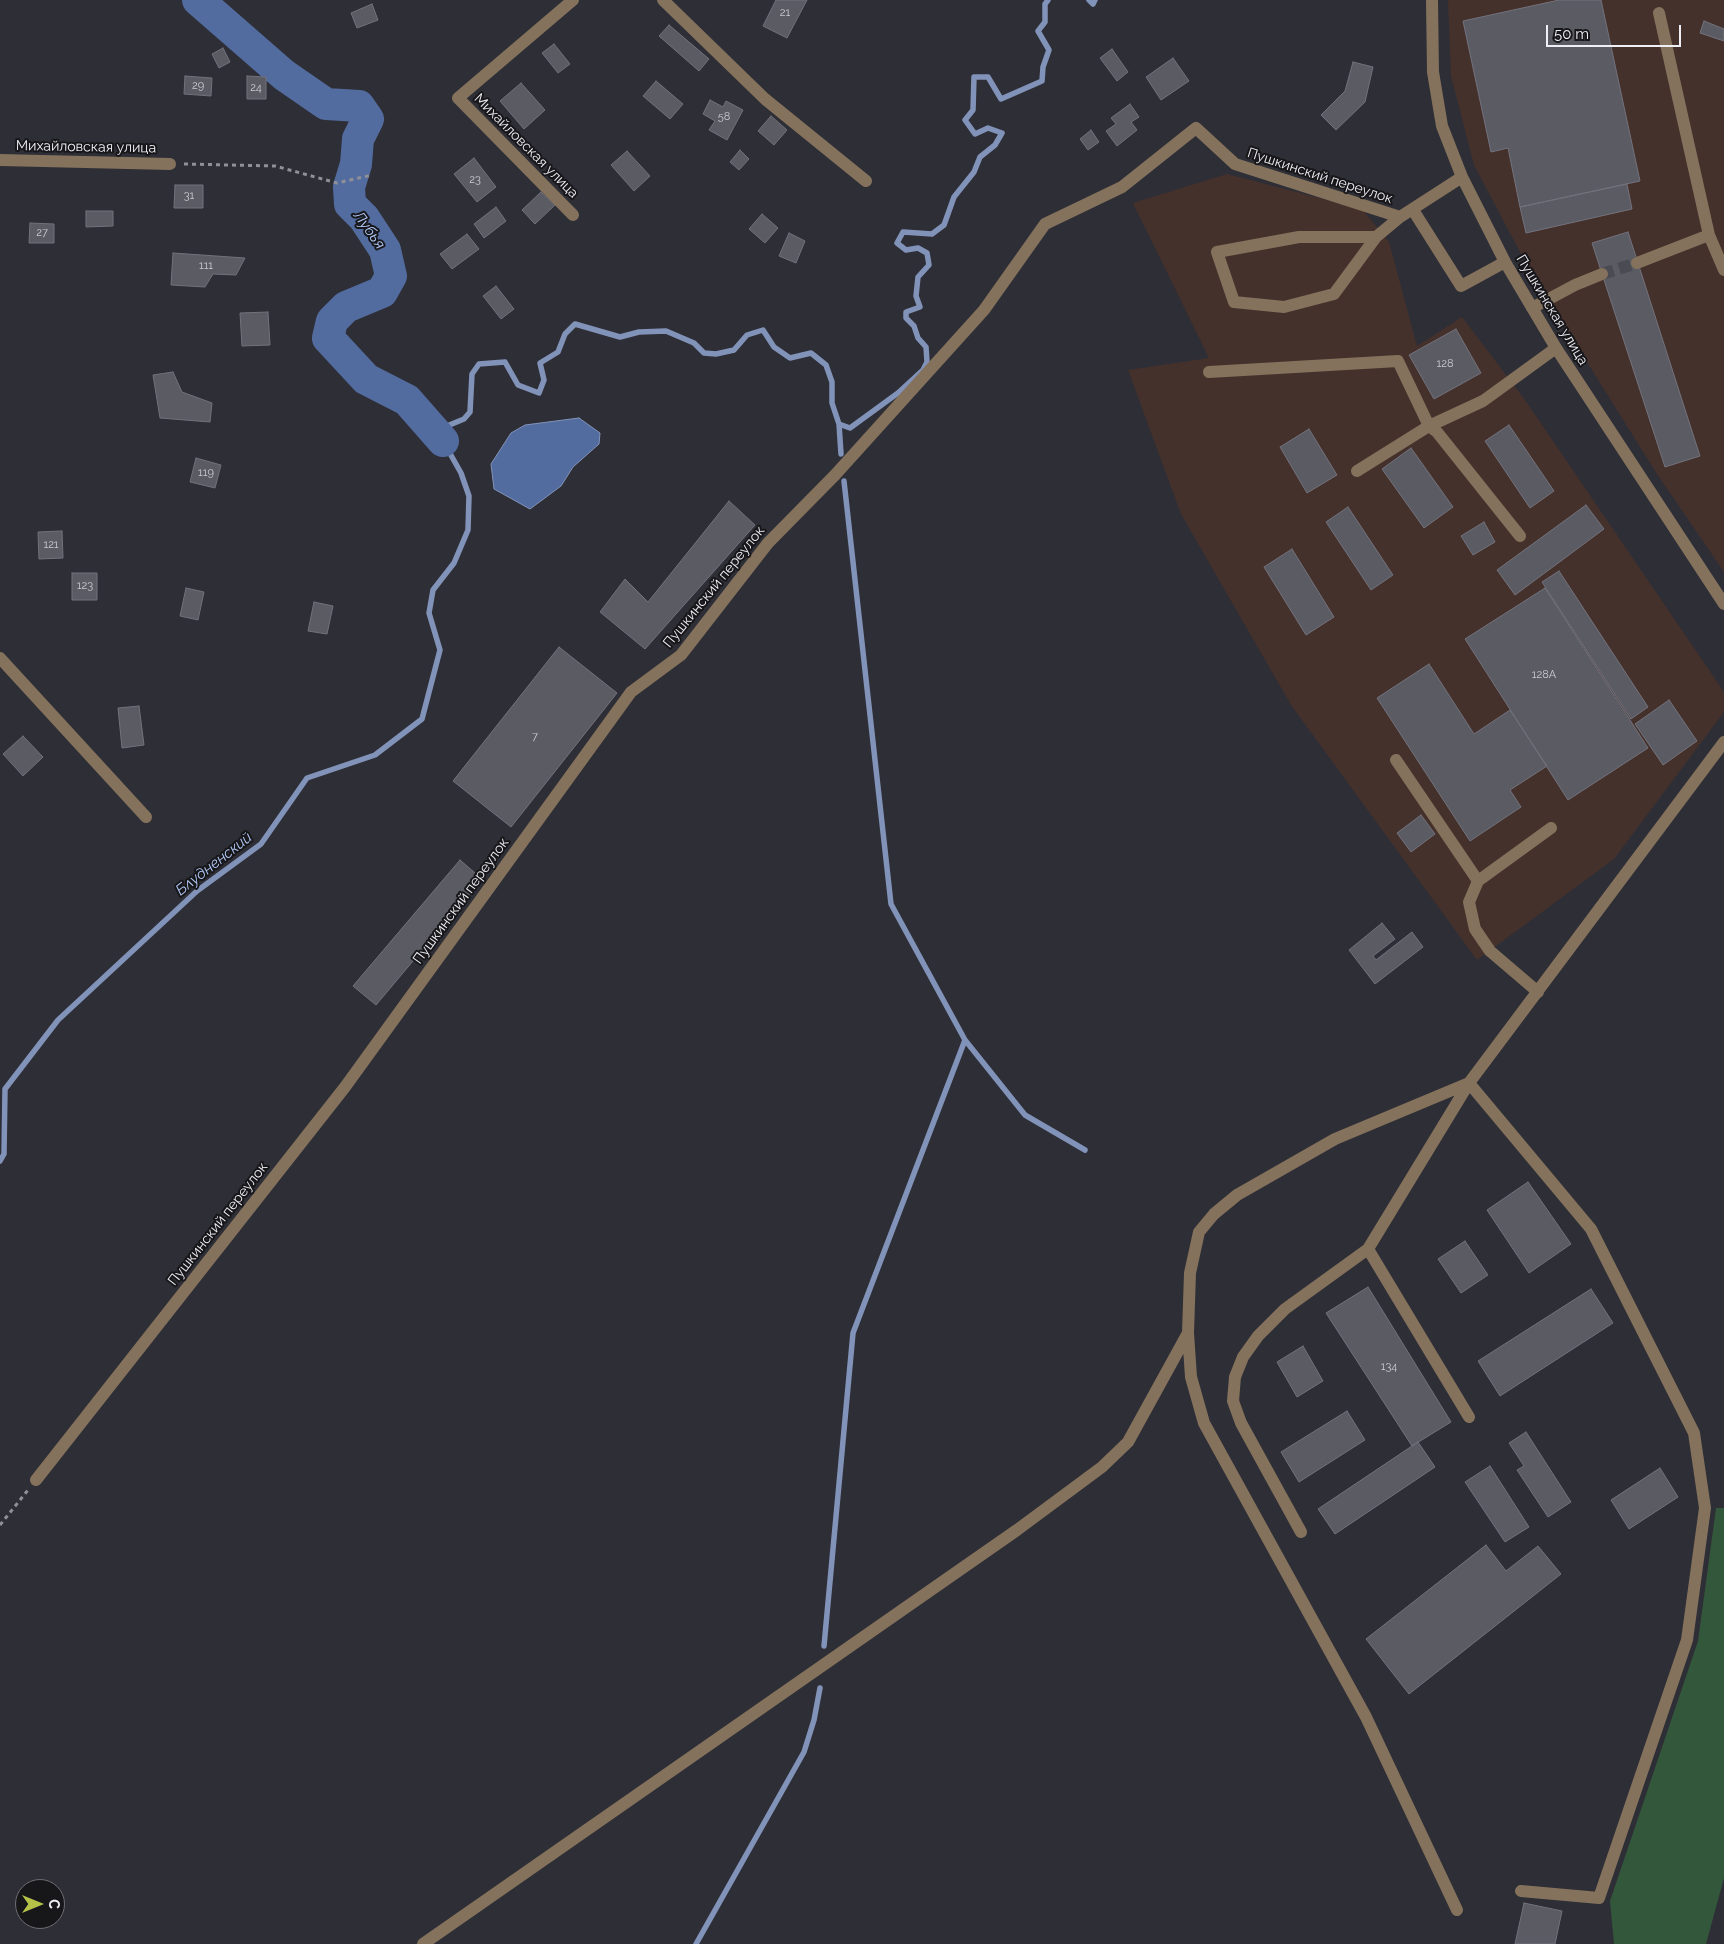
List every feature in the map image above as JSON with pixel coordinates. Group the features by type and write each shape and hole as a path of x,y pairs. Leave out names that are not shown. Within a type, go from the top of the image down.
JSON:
{"street":[{"name":"Михайловская улица","path":"572,0 458,98 573,216"},
{"path":"663,0 765,99 866,181"},
{"name":"Пушкинская улица","path":"1432,0 1433,72 1442,126 1462,177 1505,262 1556,348 1724,604"},
{"path":"1659,13 1709,235 1724,270"},
{"name":"Пушкинский переулок","path":"36,1480 345,1087 631,692 681,655 768,543 835,475 984,310 1045,224 1122,188 1196,128 1235,164 1400,217 1462,177"},
{"name":"Михайловская улица","path":"0,160 170,164"},
{"path":"1413,210 1461,286 1505,262"},
{"path":"1376,237 1299,236 1217,252 1234,302 1284,307 1334,294 1376,237 1400,217"},
{"path":"1638,262 1709,235"},
{"path":"1532,308 1575,285 1602,274"},
{"path":"1357,471 1429,426 1483,401 1556,348"},
{"path":"1209,372 1398,361 1429,426 1437,432 1520,536"},
{"path":"0,658 146,817"},
{"path":"1301,1532 1241,1423 1233,1401 1235,1377 1244,1357 1258,1336 1285,1308 1368,1248 1469,1083 1724,742"},
{"path":"1396,760 1478,881"},
{"path":"1538,992 1490,951 1475,929 1469,902 1478,881 1551,828"},
{"path":"1458,1910 1366,1716 1204,1423 1192,1377 1188,1333 1190,1273 1199,1232 1214,1214 1238,1195 1335,1139 1469,1083"},
{"path":"1469,1083 1591,1229 1694,1433 1705,1508 1687,1640 1599,1898 1521,1891"},
{"path":"1368,1248 1469,1417"},
{"path":"423,1944 1018,1530 1102,1467 1128,1442 1188,1333"}],"path":[{"path":"170,164 275,166 337,183 372,176"},
{"path":"0,1525 36,1480"}],"shaded area":[{"path":"1448,0 1724,0 1724,572 1657,474 1530,271 1474,165 1451,76"},
{"path":"1227,174 1362,209 1389,242 1417,346 1462,317 1525,400 1724,692 1724,712 1614,859 1477,960 1291,705 1181,514 1128,370 1209,358 1133,203"}],"green space":[{"path":"1716,1508 1724,1508 1724,1878 1706,1944 1614,1944 1610,1901 1698,1641"}],"water":[{"path":"579,418 600,433 599,444 573,467 561,486 530,509 494,489 491,464 511,433 525,425"}],"building":[{"path":"776,0 807,0 787,38 763,26"},
{"path":"1559,0 1601,0 1640,181 1520,207 1508,148 1491,152 1463,21"},
{"path":"372,4 378,20 357,28 351,13"},
{"path":"1704,21 1724,29 1724,41 1700,33"},
{"path":"669,25 709,59 699,71 659,36"},
{"path":"554,44 570,64 558,73 542,53"},
{"path":"223,48 230,62 219,68 212,54"},
{"path":"1112,49 1128,72 1117,81 1100,58"},
{"path":"1173,58 1189,81 1161,100 1146,77"},
{"path":"1353,62 1373,67 1365,102 1336,130 1321,115 1345,91"},
{"path":"185,76 212,78 211,96 184,94"},
{"path":"247,76 266,77 266,99 247,99"},
{"path":"656,81 683,104 670,119 643,96"},
{"path":"521,83 545,110 524,129 500,101"},
{"path":"710,100 723,107 726,101 743,110 727,140 709,130 715,121 703,114"},
{"path":"1130,104 1139,117 1131,122 1137,130 1117,146 1106,131 1116,124 1111,118"},
{"path":"771,116 787,130 774,145 758,131"},
{"path":"1091,130 1099,142 1088,150 1080,139"},
{"path":"740,150 749,159 739,170 730,162"},
{"path":"627,151 650,176 634,191 611,165"},
{"path":"474,158 496,187 477,202 454,174"},
{"path":"1627,184 1632,209 1526,233 1520,207"},
{"path":"175,185 203,185 203,208 174,208"},
{"path":"541,192 555,205 535,224 522,210"},
{"path":"496,207 506,221 484,238 474,224"},
{"path":"86,211 113,211 113,226 86,227"},
{"path":"762,214 778,228 765,243 749,229"},
{"path":"30,223 54,224 54,243 29,243"},
{"path":"1628,232 1700,456 1665,467 1592,243"},
{"path":"789,233 805,241 796,263 779,256"},
{"path":"467,234 479,249 452,269 440,254"},
{"path":"173,253 245,258 236,275 213,274 205,287 171,285"},
{"path":"496,286 514,309 501,319 483,296"},
{"path":"268,312 270,345 242,346 240,313"},
{"path":"1456,329 1481,373 1434,399 1409,355"},
{"path":"173,372 182,392 212,403 210,422 160,418 153,375"},
{"path":"1509,425 1554,491 1530,508 1485,441"},
{"path":"1309,429 1337,475 1307,493 1280,447"},
{"path":"1411,448 1453,507 1424,528 1382,469"},
{"path":"196,458 221,465 215,488 190,482"},
{"path":"729,501 755,525 645,649 600,612 625,579 648,602"},
{"path":"1586,505 1604,529 1515,595 1497,570"},
{"path":"1348,507 1393,575 1371,590 1326,522"},
{"path":"1484,522 1495,542 1473,555 1461,536"},
{"path":"62,531 63,558 39,559 38,532"},
{"path":"1292,549 1334,617 1306,635 1264,567"},
{"path":"1559,571 1648,707 1631,719 1542,582"},
{"path":"72,573 97,573 97,600 72,600"},
{"path":"186,588 204,592 198,620 180,616"},
{"path":"1545,588 1648,748 1568,800 1465,639"},
{"path":"314,602 333,606 327,634 308,631"},
{"path":"559,647 617,693 511,827 453,781"},
{"path":"1429,664 1474,734 1510,710 1547,766 1510,790 1521,807 1470,841 1377,698"},
{"path":"1669,700 1697,741 1663,765 1635,724"},
{"path":"139,706 144,745 122,748 118,708"},
{"path":"23,736 43,757 23,776 3,754"},
{"path":"1421,815 1435,834 1411,852 1397,833"},
{"path":"460,860 482,879 376,1005 353,986"},
{"path":"1382,923 1395,939 1373,956 1376,960 1412,932 1423,947 1375,984 1349,950"},
{"path":"1528,1182 1571,1244 1529,1273 1487,1210"},
{"path":"1465,1241 1488,1275 1461,1293 1438,1259"},
{"path":"1368,1287 1451,1422 1412,1446 1326,1313"},
{"path":"1591,1289 1613,1323 1500,1396 1478,1361"},
{"path":"1303,1346 1323,1381 1297,1397 1277,1362"},
{"path":"1347,1411 1365,1440 1299,1482 1281,1452"},
{"path":"1526,1432 1571,1502 1548,1517 1517,1470 1524,1466 1509,1443"},
{"path":"1418,1442 1435,1467 1335,1534 1318,1509"},
{"path":"1490,1466 1529,1527 1505,1542 1465,1482"},
{"path":"1660,1468 1678,1497 1629,1529 1611,1500"},
{"path":"1486,1545 1506,1571 1538,1546 1561,1574 1409,1694 1366,1639"},
{"path":"1524,1903 1562,1911 1555,1944 1515,1944"}],"waterway":[{"name":"Лубья","path":"198,0 284,75 326,104 359,106 368,119 358,139 356,164 349,187 350,204 364,218 385,250 391,276 382,292 346,307 332,321 328,338 366,379 407,400 443,441"},
{"name":"Блудненский","path":"0,1161 4,1154 5,1089 58,1020 197,891 261,844 307,778 375,755 422,719 440,650 429,613 433,590 454,563 468,530 469,496 461,473 443,441 447,426 464,419 470,412 472,374 479,364 505,362 518,385 539,393 544,380 540,363 558,352 565,334 575,324 620,337 639,332 666,331 694,343 704,353 716,354 734,350 747,335 763,330 774,347 790,358 811,353 826,365 832,382 832,403 839,424 850,428 898,393 923,370 927,362 926,347 918,338 914,326 906,318 906,312 920,307 916,296 918,277 929,265 927,253 918,248 906,250 897,243 903,232 932,234 944,225 954,197 974,172 980,157 995,145 1002,133 988,128 975,134 965,120 973,110 974,77 988,77 1001,99 1042,81 1043,67 1049,50 1038,31 1045,22 1045,4 1048,0"},
{"path":"1089,0 1093,4 1095,0"},
{"path":"839,424 841,454"},
{"path":"824,1646 853,1333 965,1040 891,904 844,481"},
{"path":"965,1040 1025,1115 1085,1150"},
{"path":"696,1944 804,1752 814,1720 820,1688"}],"tunnel":[{"path":"1602,274 1637,263"}]}
